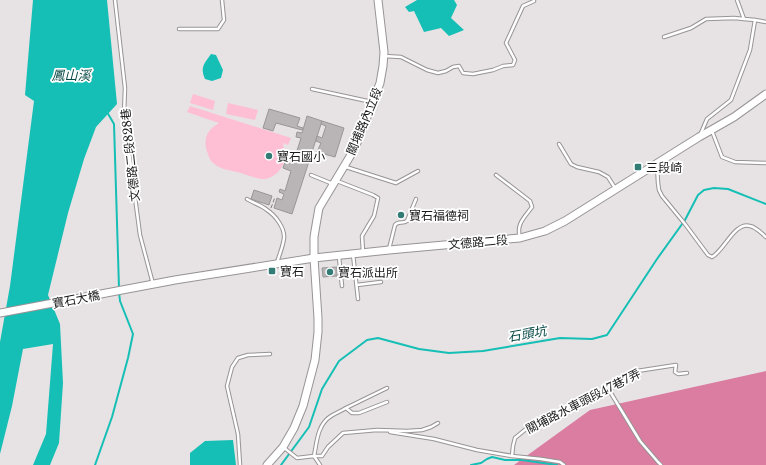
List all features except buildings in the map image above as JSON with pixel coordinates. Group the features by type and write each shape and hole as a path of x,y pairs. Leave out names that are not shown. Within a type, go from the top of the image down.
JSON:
{"main road":[{"name":"關埔路內立段","path":"268,465 283,447 294,428 303,406 315,360 318,343 314,258 314,237 316,225 320,208 355,148 380,83 384,56 378,0"},
{"name":"文德路二段","path":"153,285 277,263 363,252 520,238 545,231 565,221 616,190 712,130 766,94"},
{"name":"寶石大橋","path":"0,313 153,285"}],"lane":[{"name":"文德路二段828巷","path":"115,0 125,88 124,114 140,236 153,285"},
{"path":"179,29 218,29 224,20 222,0"},
{"path":"737,0 744,19"},
{"path":"384,56 401,57 427,70 438,73 459,66 463,73 473,74 493,70 503,66 513,65 515,60 506,44 523,6 534,1"},
{"path":"664,36 690,28 706,18 734,18 766,22"},
{"path":"699,137 707,119 731,100 750,50 755,20"},
{"path":"312,90 373,103"},
{"path":"712,130 722,157 735,162 766,163"},
{"path":"559,144 571,164 598,172 608,177 616,190"},
{"path":"657,164 659,190 662,196 708,255 712,257 717,254 734,232 741,226 748,225 753,227 766,237"},
{"path":"344,166 396,183 418,170"},
{"path":"311,175 373,194 378,198 374,216 362,236 363,252"},
{"path":"496,175 530,201 532,207 520,224 518,231 520,238"},
{"path":"247,199 274,216 284,233 277,263"},
{"path":"388,250 395,225 407,221 416,199"},
{"path":"353,254 358,299"},
{"path":"338,255 342,286"},
{"path":"356,285 381,282"},
{"path":"240,465 238,434 227,386 232,367 238,358 248,354 270,354"},
{"name":"關埔路水車頭段47巷7弄","path":"512,456 515,438 526,428 609,390 637,371 676,365 675,372 678,374 687,373"},
{"path":"320,465 314,456 319,432 324,422 331,416 387,388"},
{"path":"609,390 640,441 661,465"},
{"path":"346,408 352,413 359,413 387,402"},
{"path":"283,447 296,458 322,456 328,447 343,433 377,430 422,430 431,427 438,422"},
{"path":"377,430 434,439 477,450 560,462 564,465"}],"path":[{"path":"274,216 271,208 275,198"}],"shaded area":[{"path":"193,94 215,101 213,110 190,103"},
{"path":"228,103 258,110 255,120 226,114"},
{"path":"190,106 291,138 288,145 283,143 285,157 282,167 271,177 261,179 218,166 211,161 206,149 206,139 211,129 219,123 187,112"},
{"path":"766,371 766,465 514,465 590,410"}],"water":[{"name":"鳳山溪","path":"33,0 107,0 117,104 96,127 84,159 68,213 48,295 60,324 63,383 59,443 50,465 33,465 46,434 53,344 23,349 12,406 0,454 0,342 10,286 34,101 25,95"},
{"path":"417,0 454,0 457,5 451,18 464,30 449,36 441,28 424,32 414,11 409,12 405,7"},
{"path":"211,54 216,55 223,70 221,78 212,81 205,79 203,71 205,63"},
{"path":"233,440 236,465 190,465 190,453 205,441"}],"waterway":[{"path":"107,112 114,124 119,288"},
{"name":"石頭坑","path":"281,465 309,427 322,389 339,361 367,340 378,338 419,349 449,353 483,351 560,338 592,339 607,335 657,259 685,220 698,195 704,190 714,188 728,189 766,204"},
{"path":"95,465 112,417 133,334 120,301 119,292"},
{"path":"471,465 481,463 492,457 505,460 522,460 557,465"}],"place":[{"name":"寶石國小","path":"269,156"},
{"name":"三段崎","path":"638,167"},
{"name":"寶石福德祠","path":"401,215"},
{"name":"寶石","path":"272,271"},
{"name":"寶石派出所","path":"330,272"}]}
